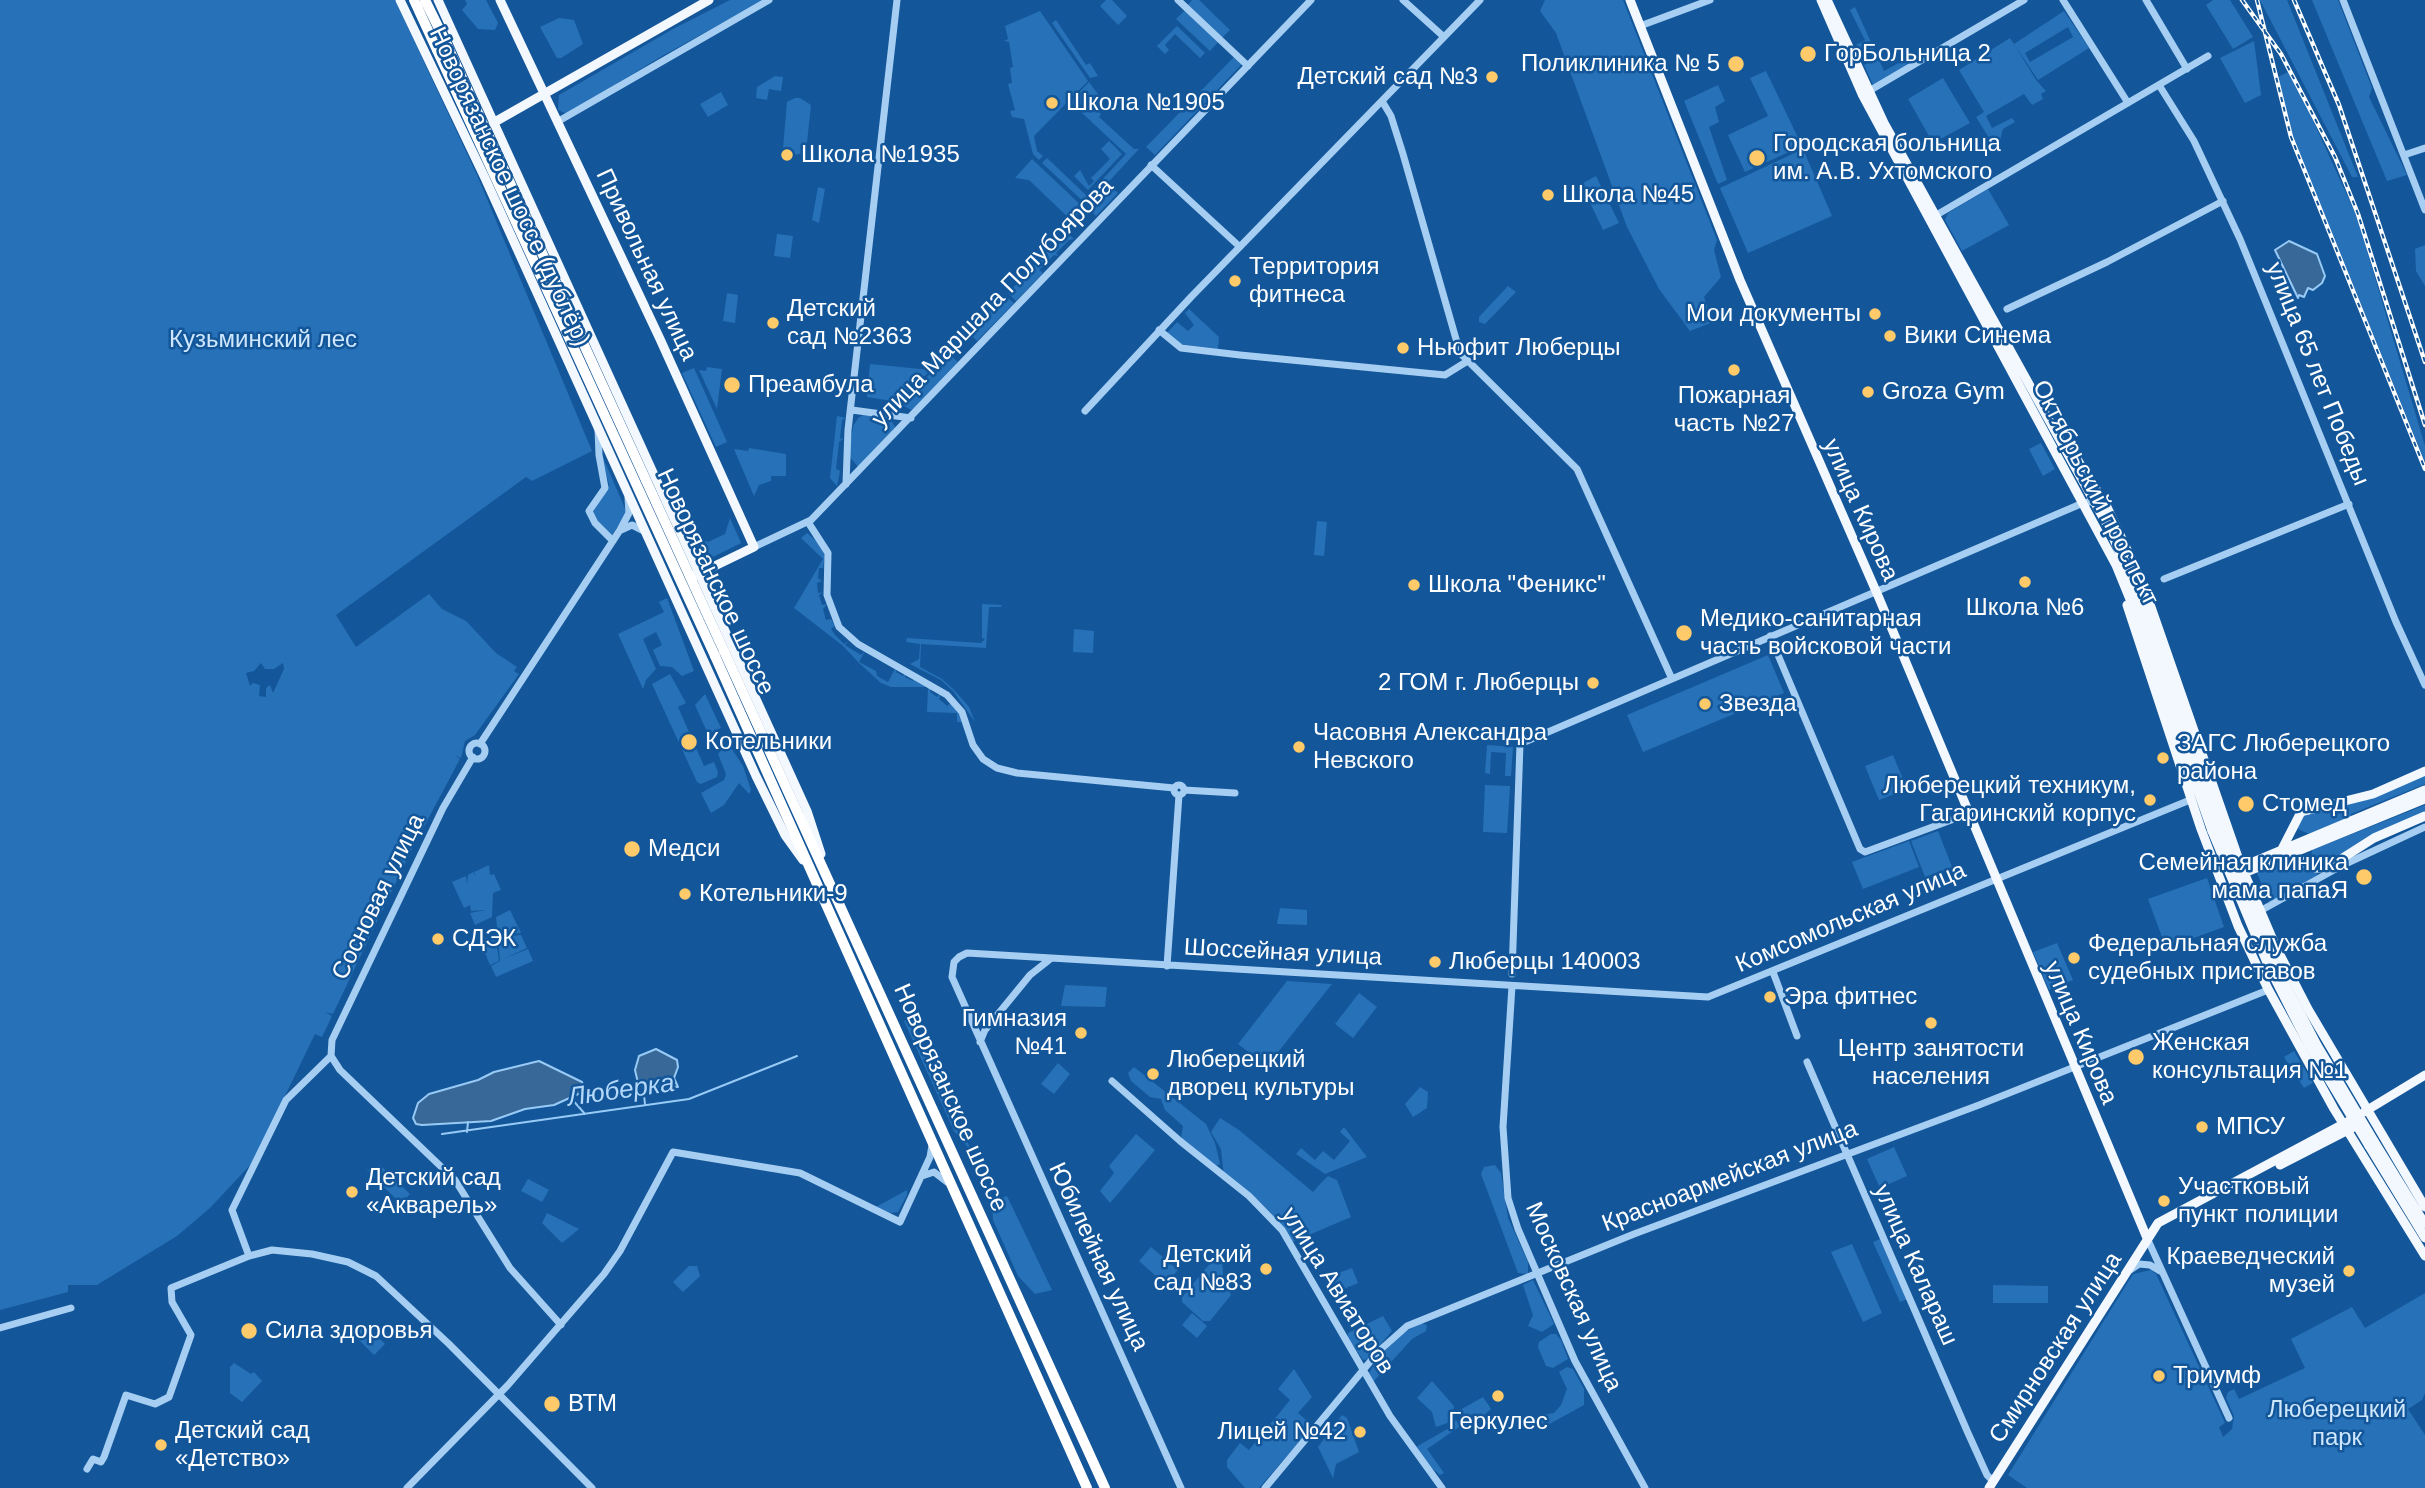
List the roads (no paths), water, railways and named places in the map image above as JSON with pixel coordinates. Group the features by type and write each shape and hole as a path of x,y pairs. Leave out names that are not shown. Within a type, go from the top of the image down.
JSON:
{"highway":[{"name":"Новорязанское шоссе","path":"414,0 442,48"},
{"name":"Новорязанское шоссе","path":"425,0 442,48 719,654 816,880 1087,1488"},
{"name":"Новорязанское шоссе","path":"719,654 826,870 1105,1488"}],"main road":[{"name":"Новорязанское шоссе (дублёр)","path":"400,0 467,137 644,531 785,835 816,880"},
{"name":"Новорязанское шоссе (дублёр)","path":"439,0 807,811 826,870"},
{"name":"Привольная улица","path":"500,0 754,547"},
{"path":"467,137 545,96 709,0"},
{"name":"улица Кирова","path":"1630,0 1740,280 1874,593 1879,598 2073,1067 2147,1238"},
{"name":"Октябрьский проспект","path":"1821,0 1863,94 2093,500 2135,588 2215,830"},
{"name":"Октябрьский проспект","path":"1827,0 1933,218 2116,565 2215,830 2274,962 2317,1045 2425,1238"},
{"path":"481,169 481,155 488,148 499,147 510,155"},
{"path":"581,391 602,397 610,390 611,379"},
{"path":"596,425 601,408 609,401 625,408"},
{"path":"2037,402 2106,505 2147,594 2240,863 2291,978 2425,1207"},
{"name":"улица Маршала Полубоярова","path":"670,587 754,547"},
{"path":"2116,565 2190,800 2268,990 2345,1127 2425,1256"},
{"path":"2283,853 2295,819 2309,809 2382,791 2425,771"},
{"path":"2354,824 2425,790"},
{"path":"2221,881 2354,824 2425,799"},
{"path":"2240,863 2250,863 2283,853 2296,856 2311,865 2327,868 2374,838 2425,816"},
{"path":"2295,819 2298,832 2315,840"},
{"path":"2311,865 2308,855 2315,840"},
{"name":"Смирновская улица","path":"1991,1485 2129,1271 2153,1228 2168,1217 2345,1127 2425,1075"},
{"name":"Смирновская улица","path":"2367,1111 2425,1081"},
{"name":"Октябрьский проспект","path":"2371,1143 2425,1224"},
{"path":"2140,1223 2153,1228"}],"street":[{"path":"557,122 769,0"},
{"path":"846,484 845,459 897,0"},
{"path":"1178,0 1248,65"},
{"name":"улица Маршала Полубоярова","path":"754,547 807,522 846,484 1311,0"},
{"path":"1403,0 1444,37"},
{"path":"1086,411 1159,330 1480,0"},
{"path":"1640,26 1710,0"},
{"path":"1869,91 2024,0"},
{"path":"2063,0 2128,103"},
{"path":"2146,0 2187,69"},
{"path":"2343,0 2425,211"},
{"path":"1933,218 2208,56"},
{"name":"улица 65 лет Победы","path":"2159,85 2194,141 2223,201 2425,685"},
{"path":"1382,101 1391,116 1403,154 1455,341 1466,362 1577,469 1672,679"},
{"path":"2404,155 2425,148"},
{"path":"1152,165 1240,247"},
{"path":"2007,309 2118,256 2223,201"},
{"path":"1159,330 1181,348 1240,355 1445,374 1466,362"},
{"path":"852,410 911,418"},
{"path":"596,425 598,455 605,488 589,511 595,523 613,541"},
{"name":"Сосновая улица","path":"331,1056 332,1040 443,808 473,757 483,755 480,744 621,530 629,513 627,492"},
{"path":"1512,974 1520,744 2082,503 2093,500 2106,505"},
{"path":"2164,579 2349,504"},
{"path":"807,522 828,553 827,595 839,627 858,644 947,695 962,712 973,745 983,759 997,768 1017,773 1179,791 1236,793"},
{"path":"621,530 632,525 644,531"},
{"path":"683,615 683,603 690,596 699,593 712,601"},
{"path":"1770,636 1860,849 1865,852 1954,818"},
{"path":"1167,966 1179,791"},
{"name":"Комсомольская улица","path":"1512,986 1697,998 1719,995 1995,878 2190,800"},
{"path":"2260,911 2341,866 2425,827"},
{"name":"Шоссейная улица","path":"975,1030 951,977 954,962 967,953 1512,986"},
{"path":"1019,956 1026,961 1030,975"},
{"path":"981,1042 985,1030 1030,975 1041,964 1053,959"},
{"name":"Красноармейская улица","path":"1265,1488 1389,1340 1407,1326 1537,1273 2268,990 2267,979 2273,972 2282,971 2291,978"},
{"path":"1773,972 1797,1036"},
{"name":"Московская улица","path":"1512,986 1503,1158 1508,1198 1581,1375 1645,1488"},
{"path":"975,1030 985,1030"},
{"name":"Юбилейная улица","path":"975,1030 1181,1488"},
{"path":"249,1256 232,1210 286,1100 331,1056 340,1070 455,1180 508,1265 561,1325"},
{"name":"улица Калараш","path":"1807,1062 1991,1485"},
{"name":"улица Авиаторов","path":"1112,1081 1264,1210 1295,1250 1410,1446 1442,1488"},
{"path":"407,1488 499,1394 613,1263 673,1152 800,1173 900,1222 932,1151 930,1138"},
{"path":"921,1177 929,1172 939,1175 954,1192"},
{"path":"888,1217 907,1206"},
{"name":"улица Кирова","path":"2147,1238 2230,1418"},
{"path":"87,1469 93,1459 101,1461 104,1457 126,1395 155,1404 169,1396 191,1335 172,1302 170,1291 174,1285 272,1250 297,1251 348,1262 369,1272 391,1288 592,1488"},
{"path":"2129,1271 2139,1264 2150,1265 2163,1274"},
{"path":"0,1328 71,1308"}],"waterway":[{"name":"Люберка","path":"442,1134 689,1099 797,1056"},
{"path":"643,1087 645,1104"},
{"path":"570,1097 585,1114"},
{"path":"467,1132 468,1122"}],"railway":[{"path":"2242,0 2281,54 2335,157 2358,214 2425,425"},
{"path":"2257,0 2291,137 2425,469"},
{"path":"2294,0 2339,105 2425,362"}],"place":[{"name":"ГорБольница 2","path":"1808,54"},
{"name":"Поликлиника № 5","path":"1736,64"},
{"name":"Детский сад №3","path":"1492,77"},
{"name":"Школа №1905","path":"1052,103"},
{"name":"Школа №1935","path":"787,155"},
{"name":"Городская больница им. А.В. Ухтомского","path":"1757,158"},
{"name":"Школа №45","path":"1548,195"},
{"name":"Территория фитнеса","path":"1235,281"},
{"name":"Мои документы","path":"1875,314"},
{"name":"Детский сад №2363","path":"773,323"},
{"name":"Вики Синема","path":"1890,336"},
{"name":"Ньюфит Люберцы","path":"1403,348"},
{"name":"Пожарная часть №27","path":"1734,370"},
{"name":"Преамбула","path":"732,385"},
{"name":"Groza Gym","path":"1868,392"},
{"name":"Школа №6","path":"2025,582"},
{"name":"Школа \"Феникс\"","path":"1414,585"},
{"name":"Медико-санитарная часть войсковой части","path":"1684,633"},
{"name":"2 ГОМ г. Люберцы","path":"1593,683"},
{"name":"Звезда","path":"1705,704"},
{"name":"Котельники","path":"689,742"},
{"name":"Часовня Александра Невского","path":"1299,747"},
{"name":"ЗАГС Люберецкого района","path":"2163,758"},
{"name":"Люберецкий техникум, Гагаринский корпус","path":"2150,800"},
{"name":"Стомед","path":"2246,804"},
{"name":"Медси","path":"632,849"},
{"name":"Семейная клиника мама папаЯ","path":"2364,877"},
{"name":"Котельники-9","path":"685,894"},
{"name":"СДЭК","path":"438,939"},
{"name":"Федеральная служба судебных приставов","path":"2074,958"},
{"name":"Люберцы 140003","path":"1435,962"},
{"name":"Эра фитнес","path":"1770,997"},
{"name":"Центр занятости населения","path":"1931,1023"},
{"name":"Гимназия №41","path":"1081,1033"},
{"name":"Женская консультация №1","path":"2136,1057"},
{"name":"Люберецкий дворец культуры","path":"1153,1074"},
{"name":"МПСУ","path":"2202,1127"},
{"name":"Детский сад «Акварель»","path":"352,1192"},
{"name":"Участковый пункт полиции","path":"2164,1201"},
{"name":"Детский сад №83","path":"1266,1269"},
{"name":"Краеведческий музей","path":"2349,1271"},
{"name":"Сила здоровья","path":"249,1331"},
{"name":"Триумф","path":"2159,1376"},
{"name":"Геркулес","path":"1498,1396"},
{"name":"ВТМ","path":"552,1404"},
{"name":"Лицей №42","path":"1360,1432"},
{"name":"Детский сад «Детство»","path":"161,1445"}],"park label":[{"name":"Кузьминский лес","path":"263,340"},
{"name":"Люберецкий парк","path":"2337,1424"}]}
